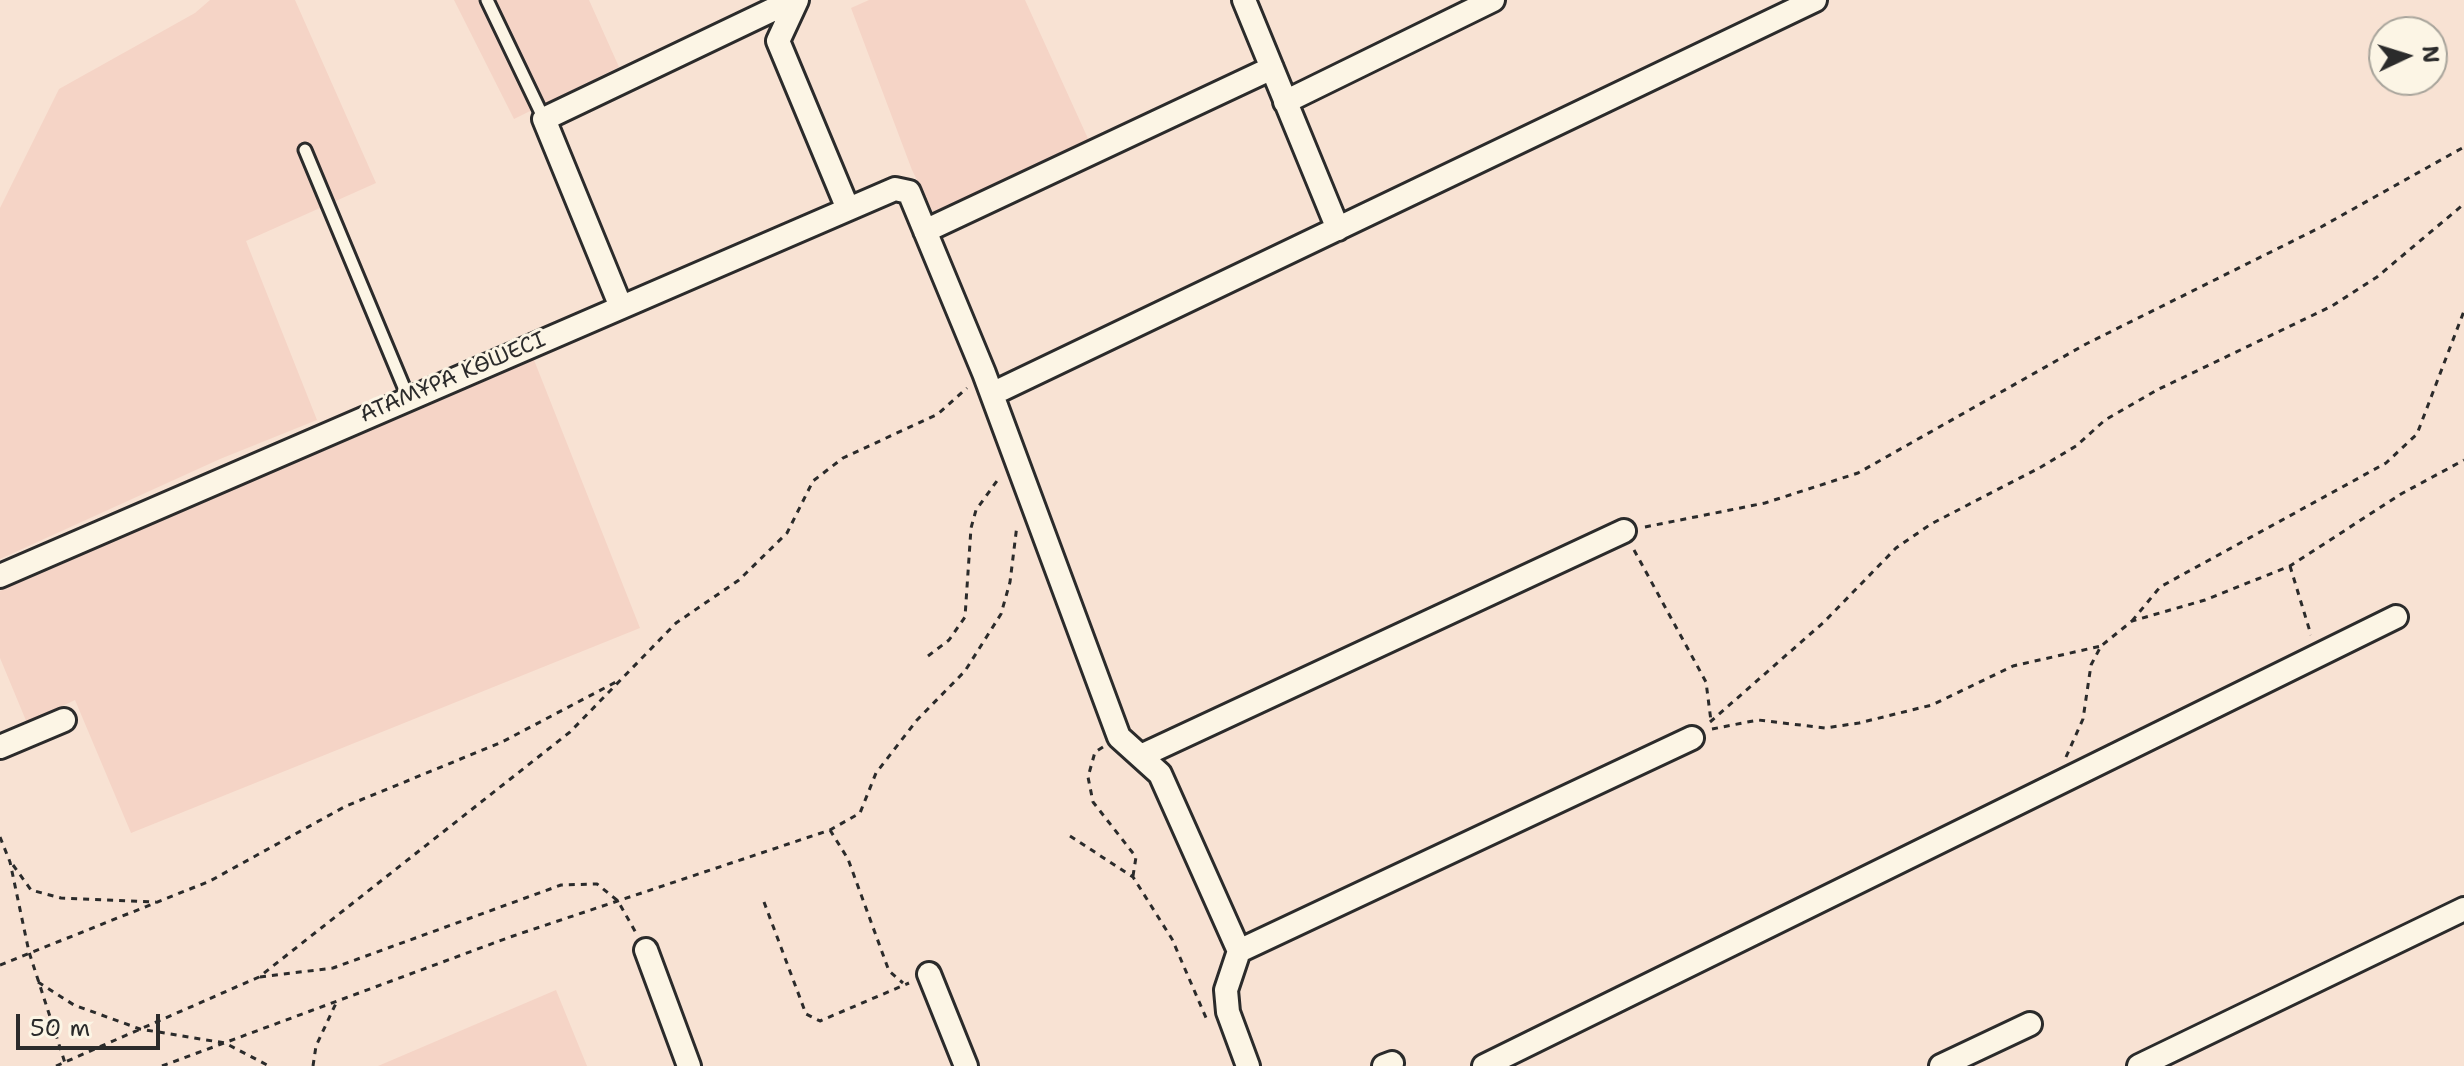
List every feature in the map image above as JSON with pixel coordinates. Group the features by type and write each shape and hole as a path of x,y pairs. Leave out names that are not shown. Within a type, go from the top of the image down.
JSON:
{"street":[{"path":"621,307 544,119 795,0"},
{"path":"795,0 778,41 848,209"},
{"path":"1244,0 1338,229"},
{"path":"1285,102 1493,0"},
{"path":"988,383 1338,229 1815,0"},
{"path":"1241,1064 1228,1012 1226,990 1239,951 1160,774 1143,755 1119,737 1016,456 925,231 1272,68"},
{"name":"АТАМҰРА КӨШЕСІ","path":"0,576 895,189 909,192 925,231"},
{"path":"1143,755 1624,531"},
{"path":"1484,1066 2396,617"},
{"path":"0,747 64,720"},
{"path":"1239,951 1692,738"},
{"path":"2139,1066 2464,909"},
{"path":"646,950 689,1066"},
{"path":"929,974 966,1066"},
{"path":"1941,1066 2030,1024"}],"lane":[{"path":"487,0 544,119"},
{"path":"305,150 408,397"}],"path":[{"path":"1711,721 1706,682 1624,531 1765,503 1858,473 2086,344 2321,227 2464,147"},
{"path":"1692,738 1824,622 1896,548 1931,524 2076,446 2105,420 2157,390 2332,306 2377,277 2464,204"},
{"path":"2052,786 2083,719 2091,665 2101,646 2132,621 2160,587 2386,463 2417,434 2464,311"},
{"path":"56,1066 259,977 570,732 676,623 739,580 787,533 813,481 843,458 938,414 988,383"},
{"path":"928,656 949,640 965,617 971,528 976,510 1016,456"},
{"path":"2132,621 2205,600 2290,566 2401,494 2464,460"},
{"path":"162,1066 618,901 830,830 860,813 876,773 917,720 965,671 1001,614 1010,582 1018,523"},
{"path":"2290,566 2310,630 2314,657"},
{"path":"1692,738 1717,727 1758,720 1825,728 1859,723 1932,705 2013,666 2101,646"},
{"path":"0,965 210,881 346,806 502,742 619,680"},
{"path":"1119,737 1095,752 1088,777 1093,802 1136,857 1133,877"},
{"path":"830,830 848,859 889,971 905,985"},
{"path":"1070,836 1133,877 1172,939 1209,1024"},
{"path":"0,837 10,862 29,952 65,1064"},
{"path":"10,862 31,890 61,898 157,902"},
{"path":"259,977 333,968 561,885 597,884 618,901 646,950"},
{"path":"764,902 806,1014 820,1021 929,974"},
{"path":"38,982 74,1005 140,1029 225,1043 269,1066"},
{"path":"313,1066 316,1046 337,1001"}],"shaded area":[{"path":"210,0 295,0 376,183 246,241 317,420 220,459 0,559 0,208 59,89 195,13"},
{"path":"454,0 589,0 619,67 514,119"},
{"path":"869,0 1025,0 1090,143 934,214 912,170 851,8"},
{"path":"534,360 640,628 131,833 75,700 27,723 0,658 0,591"},
{"path":"556,990 587,1066 378,1066"}]}
